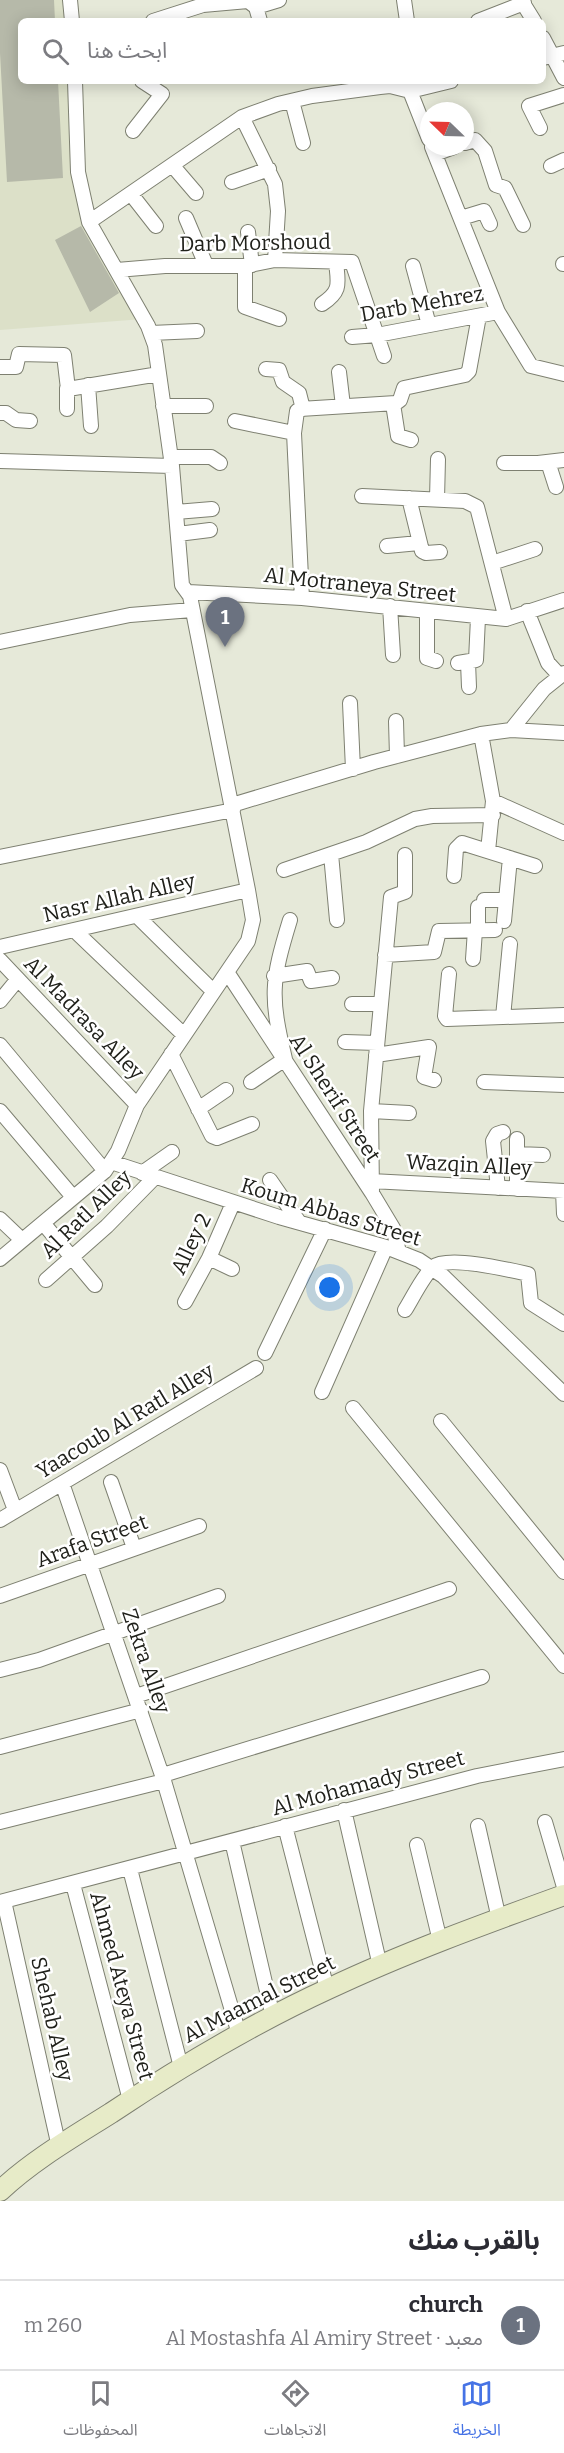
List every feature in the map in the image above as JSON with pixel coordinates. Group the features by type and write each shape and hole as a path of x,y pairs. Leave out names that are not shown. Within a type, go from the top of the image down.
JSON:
{"street":[{"path":"70,0 72,18"},
{"path":"162,18 202,5 248,1 258,14 279,0"},
{"path":"404,0 407,18"},
{"path":"485,18 523,2 532,18"},
{"path":"553,56 564,78"},
{"path":"0,1259 108,1166 118,1151 137,1105 248,941 253,920 233,808 192,610 188,592 183,585 164,406 151,333 89,222 78,172 75,84"},
{"path":"133,131 162,94 147,84"},
{"path":"89,222 242,117 292,101 378,84 406,87 428,84"},
{"path":"406,87 420,119"},
{"path":"540,128 529,106 564,95"},
{"path":"292,101 303,143"},
{"path":"242,117 275,184 278,211 275,260"},
{"path":"474,140 485,151 496,185 505,188 523,225"},
{"path":"436,156 498,312 531,366 564,374"},
{"path":"551,165 564,160"},
{"path":"172,165 196,193"},
{"path":"232,182 269,169"},
{"path":"131,194 156,226"},
{"path":"461,218 484,211 490,224"},
{"path":"186,218 206,265"},
{"path":"248,232 245,307 279,319"},
{"name":"Darb Morshoud","path":"117,270 206,265 248,266 275,260 354,263 384,356"},
{"path":"354,263 368,261"},
{"path":"322,304 337,290 336,262"},
{"path":"414,266 429,326"},
{"name":"Darb Mehrez","path":"352,338 498,312"},
{"path":"302,598 294,433 297,411 303,408 393,404 400,400 404,388 467,374 479,316"},
{"path":"151,333 197,331"},
{"path":"0,367 16,367 19,354 64,355 68,409"},
{"path":"266,369 279,370 283,382 299,393 303,408"},
{"path":"339,372 343,406"},
{"path":"67,388 159,374"},
{"path":"88,386 91,426"},
{"path":"393,404 397,434 401,438 411,440"},
{"path":"164,406 206,406"},
{"path":"0,413 8,414 16,420 30,421"},
{"path":"235,421 294,433"},
{"path":"0,462 171,462 211,457 220,463"},
{"path":"437,500 438,459"},
{"path":"504,464 564,460"},
{"path":"548,462 556,487"},
{"path":"362,496 465,501 477,507 506,619"},
{"path":"409,498 419,543 426,553 440,552"},
{"path":"176,512 212,509"},
{"path":"178,534 210,530"},
{"path":"387,546 419,543"},
{"path":"492,563 535,549"},
{"name":"Al Motraneya Street","path":"188,592 302,598 390,606 478,618 506,619 564,600"},
{"path":"390,606 393,655"},
{"path":"0,642 130,615 192,610"},
{"path":"427,611 427,658 436,661"},
{"path":"511,730 527,709 562,674 548,663 527,611"},
{"path":"469,687 463,663 474,661 477,657 478,618"},
{"path":"350,703 354,769"},
{"path":"396,721 397,756"},
{"path":"0,857 233,808 397,756 481,734 511,730 564,733"},
{"path":"481,734 493,808 488,851"},
{"path":"284,870 366,842 424,816 493,808 564,833"},
{"path":"454,876 456,849 459,844 535,866"},
{"path":"331,854 337,920"},
{"path":"372,1187 371,1111 385,955 392,897 405,892 405,855"},
{"path":"385,955 434,952 437,932 499,926 506,900 510,858"},
{"name":"Nasr Allah Alley","path":"0,947 248,890"},
{"path":"473,958 481,903 506,900"},
{"path":"137,916 213,991"},
{"path":"251,1082 285,1059 274,1015 274,976 290,920"},
{"path":"74,930 184,1035"},
{"path":"502,1017 510,944"},
{"name":"Al Madrasa Alley","path":"0,960 137,1105"},
{"path":"274,976 307,971 311,981 332,978"},
{"name":"Al Sherif Street","path":"227,972 372,1187 393,1228 392,1249"},
{"path":"448,974 446,1018 564,1015"},
{"path":"0,1001 18,979"},
{"path":"352,1004 381,1004"},
{"path":"345,1042 376,1049 429,1047 424,1076 434,1080"},
{"path":"0,1045 108,1166"},
{"path":"171,1054 214,1137 252,1124"},
{"path":"484,1082 564,1085"},
{"path":"198,1109 226,1090"},
{"path":"0,1110 73,1197"},
{"path":"371,1111 410,1113"},
{"path":"498,1188 493,1141 497,1134 503,1132"},
{"path":"516,1189 517,1139"},
{"name":"Al Ratl Alley","path":"46,1280 72,1257 172,1152"},
{"path":"517,1154 543,1155"},
{"name":"Koum Abbas Street","path":"108,1166 149,1175 233,1203 392,1249 432,1268 564,1394"},
{"path":"270,1180 299,1222"},
{"name":"Wazqin Alley","path":"372,1187 563,1191"},
{"path":"563,1191 564,1214"},
{"name":"Alley 2","path":"185,1302 209,1258 233,1203"},
{"path":"0,1219 22,1240"},
{"path":"43,1222 95,1285"},
{"path":"266,1353 325,1229"},
{"path":"322,1392 392,1249"},
{"path":"209,1258 232,1269"},
{"path":"405,1310 432,1268 444,1263 456,1262 528,1274 531,1303 564,1324"},
{"name":"Yaacoub Al Ratl Alley","path":"0,1520 256,1368"},
{"path":"353,1408 564,1666"},
{"path":"441,1421 564,1572"},
{"path":"0,1470 15,1510"},
{"path":"111,1482 134,1548"},
{"name":"Zekra Alley","path":"62,1483 164,1778 239,2034"},
{"name":"Arafa Street","path":"0,1596 199,1526"},
{"path":"136,1695 449,1589"},
{"path":"0,1670 39,1660 218,1596"},
{"path":"0,1822 164,1778 482,1677"},
{"path":"0,1747 141,1710"},
{"name":"Al Mohamady Street","path":"2,1902 477,1776 564,1759"},
{"path":"344,1810 380,1966"},
{"path":"545,1822 564,1887"},
{"path":"285,1826 327,1989"},
{"path":"478,1826 499,1919"},
{"path":"232,1841 273,2017"},
{"path":"417,1845 440,1941"},
{"path":"130,1869 181,2067"},
{"name":"Ahmed Ateya Street","path":"73,1884 130,2100"},
{"name":"Al Maamal Street","path":"0,2191 23,2171 130,2100 181,2067 239,2034 327,1989 380,1966 564,1895"},
{"name":"Shehab Alley","path":"2,1902 59,2147"}],"shaded area":[{"path":"0,0 70,0 72,18 18,18 18,84 75,84 89,222 143,319 0,330"}],"building":[{"path":"0,0 54,0 55,18 18,18 18,84 58,84 63,178 7,182 0,53"},
{"path":"81,226 119,293 90,312 55,240"}],"place":[{"name":"church","path":"225,647"}]}
